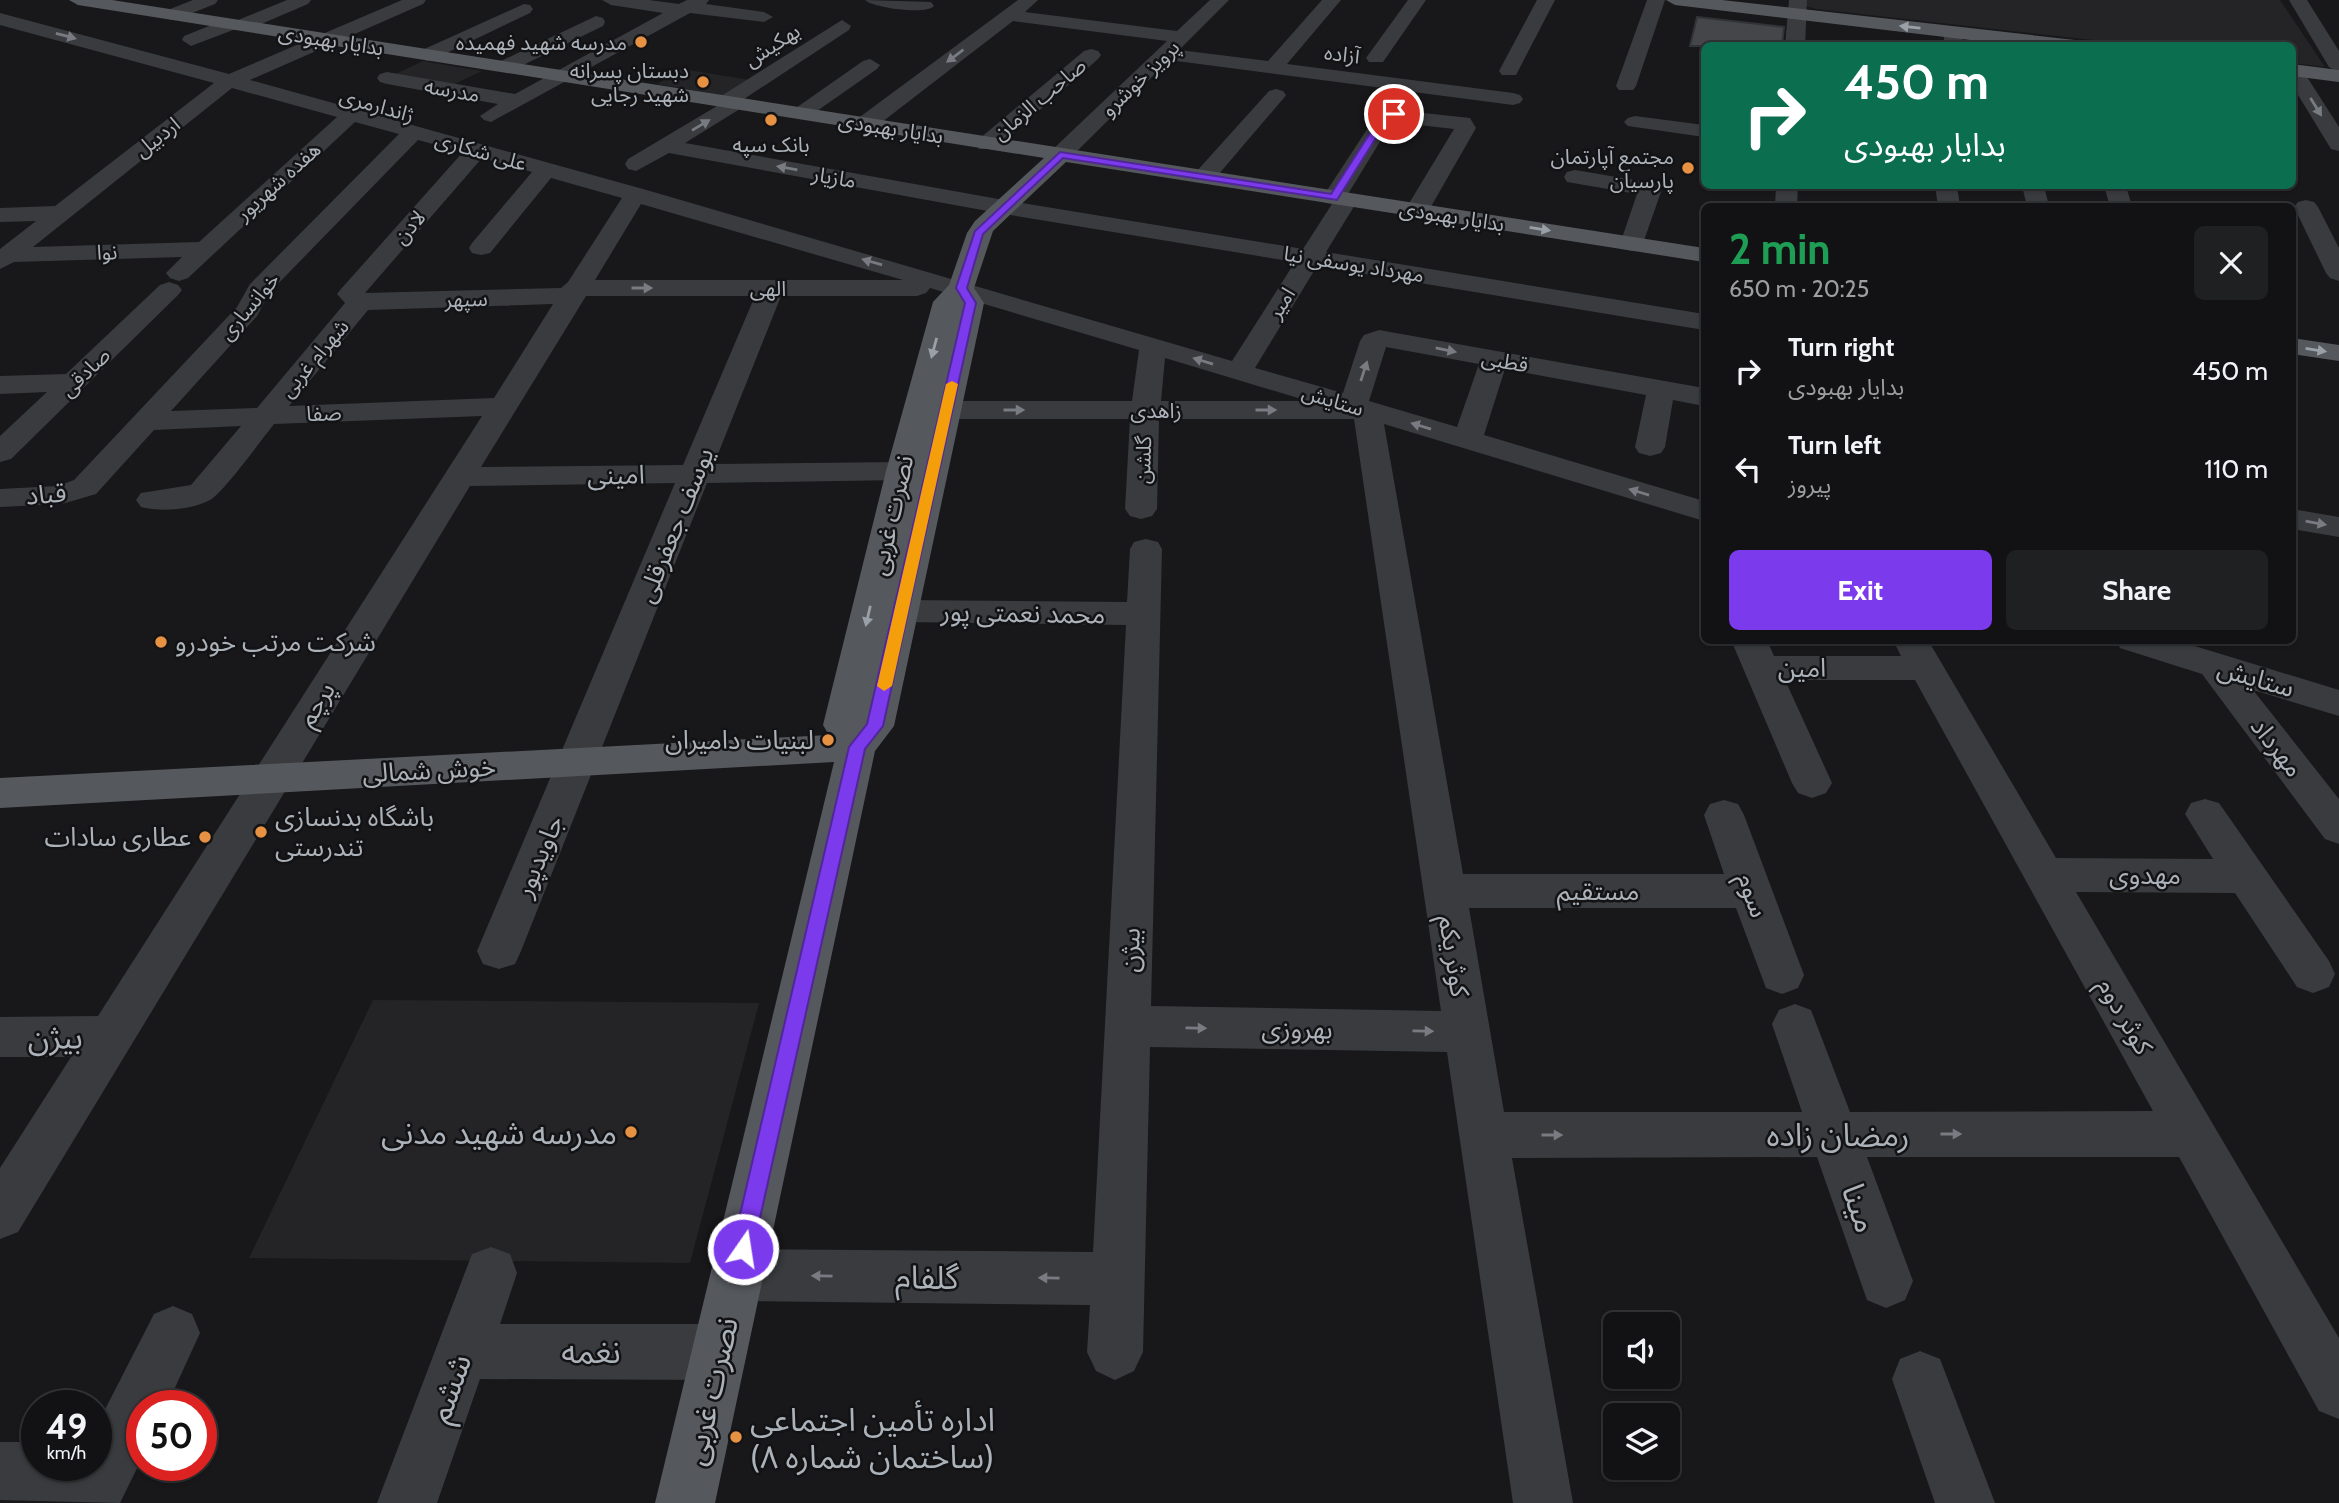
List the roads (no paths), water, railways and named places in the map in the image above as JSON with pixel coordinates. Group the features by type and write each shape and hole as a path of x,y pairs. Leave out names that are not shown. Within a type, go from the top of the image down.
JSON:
{"main road":[{"name":"بدایار بهبودی","path":"78,0 113,2 171,15 1701,255"},
{"path":"1675,0 1797,7 1953,38 2014,42"},
{"path":"2296,70 2339,76"},
{"name":"نصرت غربی","path":"857,747 842,725 901,471 946,302 961,288 979,233 1060,155"},
{"name":"نصرت غربی","path":"685,1503 857,747 875,726 903,611 971,303 961,288"},
{"path":"2296,347 2339,353"},
{"name":"خوش شمالی","path":"0,793 857,747"}],"street":[{"path":"171,15 209,0"},
{"path":"191,40 302,0"},
{"name":"اردبیل","path":"4,258 231,80 417,0"},
{"path":"611,0 690,6 764,18"},
{"path":"874,0 929,3"},
{"path":"864,124 1029,0"},
{"name":"پرویز خوشرو","path":"1060,155 1220,0"},
{"path":"1273,68 1332,0"},
{"path":"1376,58 1417,0"},
{"path":"1509,71 1546,0"},
{"path":"1626,86 1656,0"},
{"path":"2298,0 2339,67"},
{"path":"908,18 929,3"},
{"path":"491,116 690,6"},
{"path":"1795,42 1797,7"},
{"path":"427,55 524,9"},
{"path":"1009,15 1181,37"},
{"name":"علی شکاری","path":"0,19 231,80 961,288"},
{"path":"504,67 596,22"},
{"name":"بهکیش","path":"731,103 842,26"},
{"name":"ژاندارمری","path":"150,43 686,191"},
{"name":"آزاده","path":"1165,54 1513,99"},
{"name":"صاحب الزمان","path":"987,144 1091,55"},
{"path":"800,114 870,65"},
{"path":"2296,75 2339,144"},
{"name":"مدرسه","path":"387,78 517,101"},
{"path":"1203,177 1276,95"},
{"path":"636,164 731,103"},
{"name":"هفده شهریور","path":"174,281 205,248 352,114"},
{"name":"امیر","path":"1239,371 1310,257 1386,115 1465,125 1417,211"},
{"path":"1635,122 1701,131"},
{"name":"خوانساری","path":"89,483 247,310 259,289 413,132"},
{"name":"مازیار","path":"665,146 1004,207"},
{"name":"لادن","path":"361,301 350,294 477,150"},
{"path":"481,248 547,170"},
{"path":"1576,177 1650,189 1632,244"},
{"name":"پرچم","path":"0,1214 572,292 635,195"},
{"name":"مهرداد یوسفی نیا","path":"1004,207 1701,322"},
{"path":"2306,207 2339,273"},
{"path":"0,215 62,213"},
{"name":"یوسف جعفرقلی","path":"579,762 696,474 783,288 813,246"},
{"name":"نوا","path":"4,258 205,248"},
{"name":"صادقی","path":"0,453 74,383 174,281"},
{"name":"الهی","path":"572,292 961,288"},
{"name":"ستایش","path":"961,288 1697,509"},
{"name":"سپهر","path":"361,301 572,292"},
{"name":"شهرام غربی","path":"152,500 187,498 202,492 361,301"},
{"name":"قطبی","path":"1360,408 1374,341 1379,338 1701,396"},
{"name":"گلشن","path":"1141,509 1145,410 1153,345"},
{"path":"1467,440 1495,359"},
{"path":"0,385 74,383"},
{"path":"1650,447 1661,389"},
{"name":"صفا","path":"148,421 501,406"},
{"name":"زاهدی","path":"946,410 1360,408"},
{"name":"کوثر یکم","path":"1360,408 1444,891 1543,1503"},
{"name":"امینی","path":"457,477 901,471"},
{"name":"قباد","path":"14,497 75,493 89,483"},
{"path":"0,526 14,497"},
{"path":"1697,509 1701,527"},
{"path":"2296,520 2339,527"},
{"name":"بیژن","path":"1115,1352 1146,549"},
{"name":"محمد نعمتی پور","path":"903,611 1144,614"},
{"name":"ستایش","path":"2146,644 2339,702"},
{"name":"امین","path":"1812,783 1755,654 1918,654"},
{"name":"کوثر دوم","path":"1918,654 2339,1391"},
{"name":"مهرداد","path":"2215,666 2339,828"},
{"name":"جاویدپور","path":"499,951 579,762"},
{"path":"2206,814 2313,974"},
{"name":"سوم","path":"1724,815 1782,975"},
{"name":"مهدوی","path":"2044,875 2247,876"},
{"name":"مستقیم","path":"1444,891 1751,891"},
{"name":"مینا","path":"1795,1024 1886,1281"},
{"name":"بهروزی","path":"1127,1026 1466,1032"},
{"name":"بیژن","path":"0,1037 110,1036"},
{"name":"رمضان زاده","path":"1484,1135 2192,1134"},
{"name":"ششم","path":"407,1503 491,1273"},
{"name":"گلفام","path":"737,1275 1117,1279"},
{"path":"0,1471 97,1488 173,1333"},
{"name":"نغمه","path":"462,1351 719,1352"},
{"path":"1920,1379 1965,1503"}],"place":[{"name":"مدرسه شهید فهمیده","path":"641,42"},
{"name":"دبستان پسرانه شهید رجایی","path":"703,82"},
{"name":"بانک سپه","path":"771,120"},
{"name":"مجتمع آپارتمان پارسیان","path":"1688,168"},
{"name":"شرکت مرتب خودرو","path":"161,642"},
{"name":"لبنیات دامیران","path":"828,740"},
{"name":"باشگاه بدنسازی تندرستی","path":"261,832"},
{"name":"عطاری سادات","path":"205,837"},
{"name":"مدرسه شهید مدنی","path":"631,1132"},
{"name":"اداره تأمین اجتماعی (ساختمان شماره ۸)","path":"736,1437"}]}
